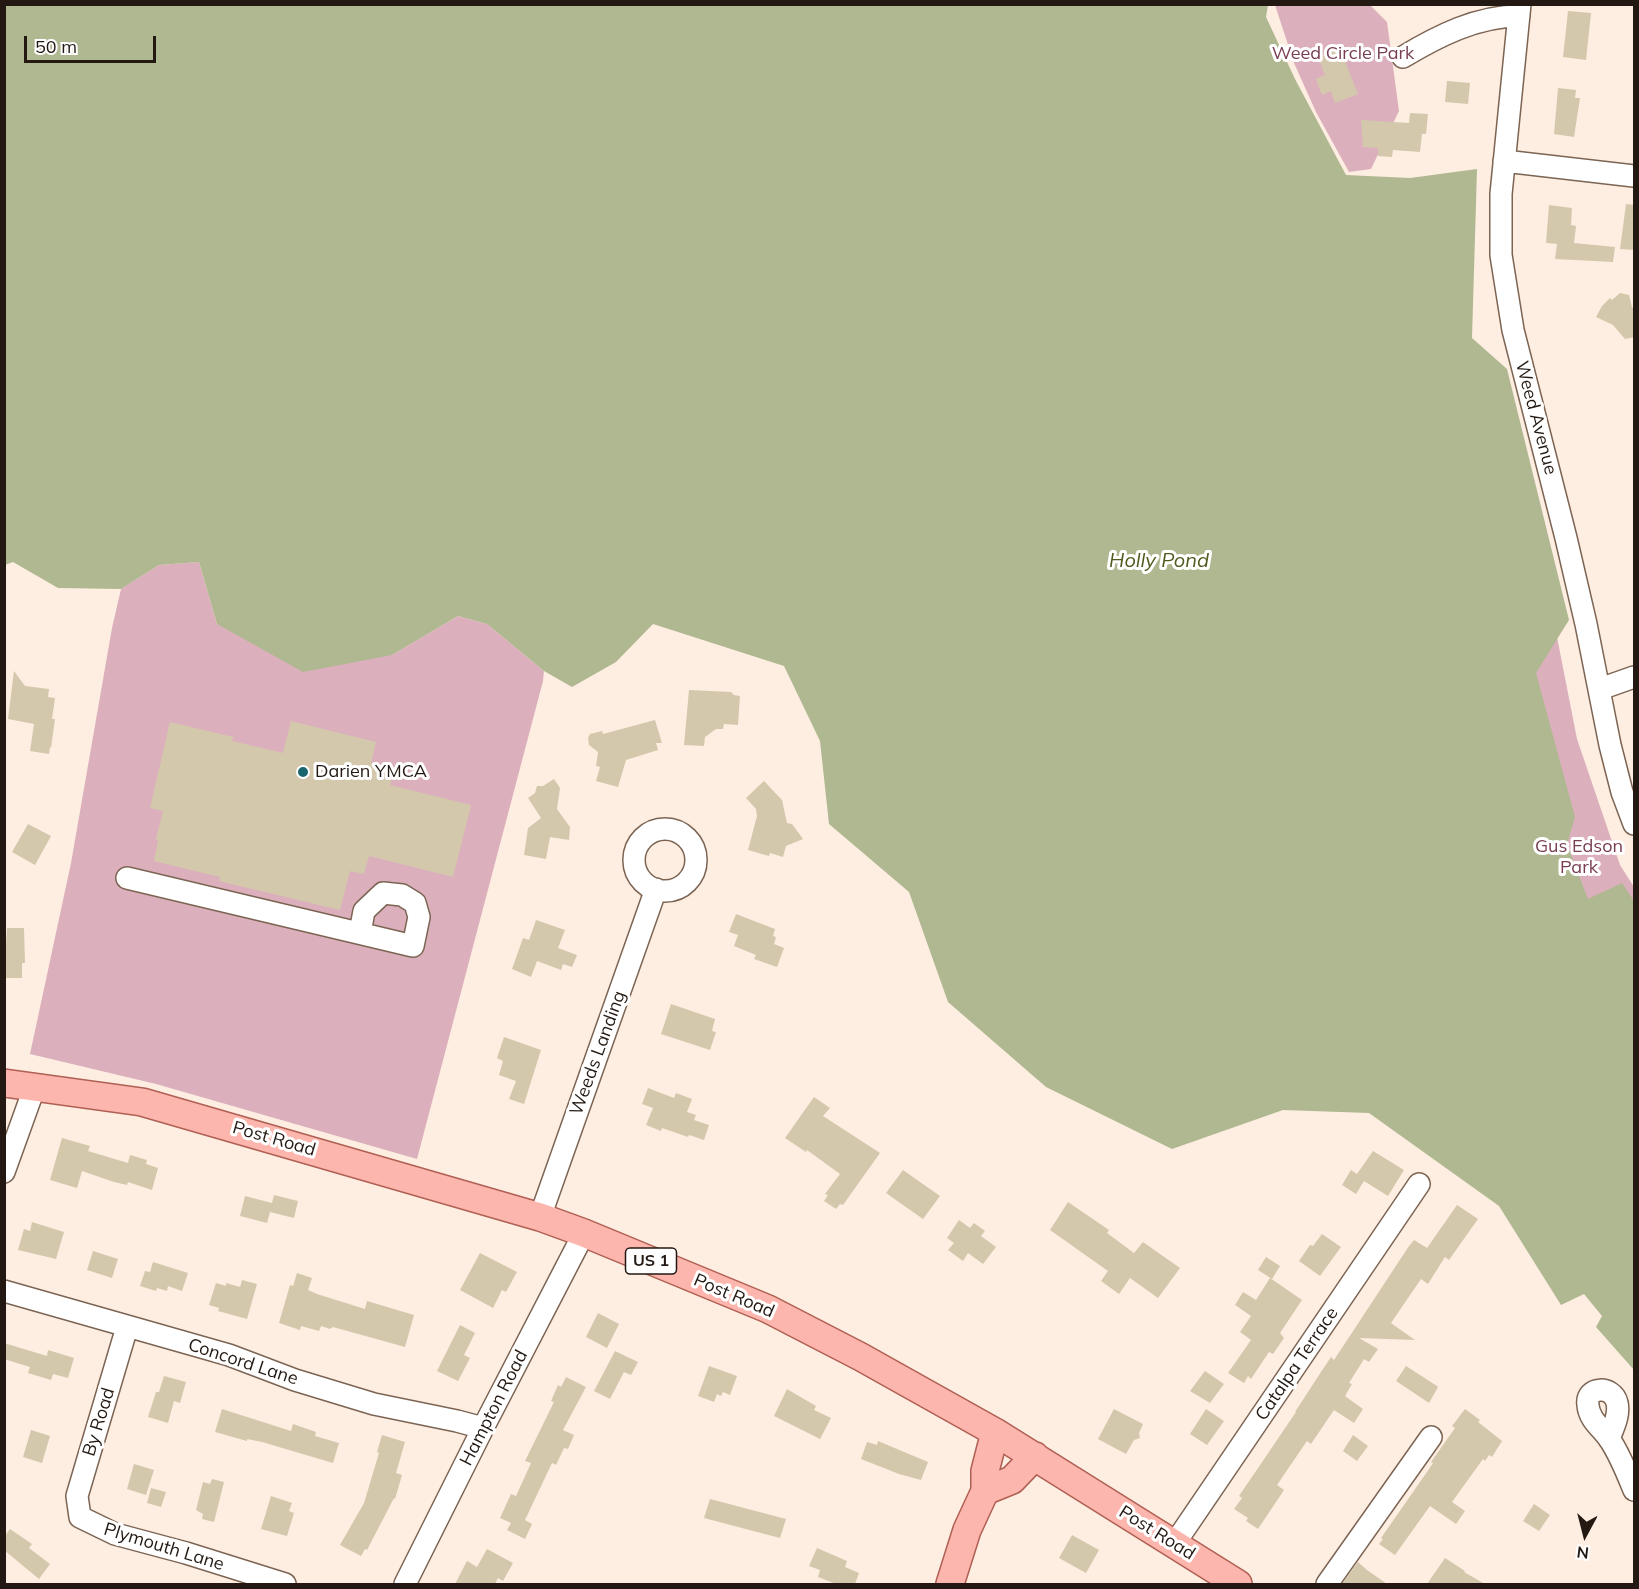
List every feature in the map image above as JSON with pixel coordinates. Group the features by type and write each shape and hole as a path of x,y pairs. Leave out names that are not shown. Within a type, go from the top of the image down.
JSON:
{"main road":[{"name":"Post Road","path":"4,1083 142,1102 540,1217 584,1233 768,1309 861,1357 1035,1456 1238,1584"},
{"path":"950,1584 967,1530 985,1491 986,1471 995,1432"},
{"path":"985,1491 1012,1480 1035,1456"}],"street":[{"path":"1403,57 1430,42 1476,22 1519,10"},
{"name":"Weed Avenue","path":"1519,10 1501,194 1501,255 1513,330 1566,538 1600,689 1610,745 1622,792 1635,824"},
{"path":"1504,161 1635,176"},
{"path":"1600,689 1635,677"},
{"path":"128,878 413,946 419,917 415,903 402,895 383,893 364,911 360,933"},
{"name":"Weeds Landing","path":"540,1217 656,889"},
{"path":"4,1172 35,1086"},
{"name":"Catalpa Terrace","path":"1175,1544 1419,1184"},
{"name":"Hampton Road","path":"405,1584 584,1233"},
{"name":"Concord Lane","path":"4,1291 229,1355 295,1380 374,1404 483,1428"},
{"name":"By Road","path":"80,1516 77,1496 127,1327"},
{"path":"1327,1584 1431,1437"},
{"path":"1609,1439 1635,1490"},
{"name":"Plymouth Lane","path":"80,1516 115,1534 186,1553 285,1584"}],"green space":[{"name":"Weed Circle Park","path":"1275,5 1370,5 1387,22 1399,111 1371,169 1349,172 1316,112 1294,63"},
{"name":"Darien YMCA","path":"199,562 217,624 392,655 458,616 487,624 544,671 417,1159 156,1084 30,1054 71,863 112,628 121,589 159,565"},
{"name":"Gus Edson Park","path":"1548,591 1577,739 1620,865 1634,887 1634,927 1575,915 1530,652"}],"water":[{"name":"Holly Pond","path":"4,5 1268,5 1266,17 1295,79 1346,175 1410,178 1477,169 1472,338 1507,369 1569,620 1536,673 1575,817 1567,844 1588,899 1622,883 1634,901 1634,1370 1596,1327 1602,1316 1584,1294 1561,1305 1499,1206 1369,1113 1283,1110 1172,1149 1046,1087 948,1002 909,892 829,824 820,741 784,666 653,624 616,662 572,687 544,671 487,624 458,616 392,655 303,672 217,624 199,562 159,565 121,589 58,588 13,562 5,565"}],"building":[{"path":"1568,11 1591,13 1586,60 1563,57"},
{"path":"1340,49 1358,94 1335,103 1331,91 1322,95 1316,79 1325,75 1318,57"},
{"path":"1447,81 1470,83 1468,104 1445,102"},
{"path":"1558,88 1576,90 1575,98 1580,98 1574,137 1554,134"},
{"path":"1410,113 1428,114 1426,134 1422,134 1420,152 1393,150 1392,157 1378,156 1378,148 1363,147 1361,120 1409,123"},
{"path":"1626,204 1635,205 1635,250 1620,249"},
{"path":"1549,205 1572,208 1571,225 1576,226 1574,243 1615,247 1613,262 1555,259 1557,244 1546,243"},
{"path":"1620,293 1629,295 1635,310 1635,337 1625,339 1613,325 1596,317 1610,298 1612,300"},
{"path":"14,671 25,686 49,689 48,697 55,698 52,719 55,719 49,754 30,751 34,724 8,719"},
{"path":"689,690 731,692 740,696 738,725 724,724 723,729 716,729 705,737 704,746 684,745"},
{"path":"655,720 662,743 656,743 658,750 626,760 618,787 596,781 600,767 596,766 598,752 589,745 590,734 602,731 603,734"},
{"path":"291,721 376,742 371,764 394,771 390,785 471,805 453,877 369,856 364,874 350,871 340,910 219,881 220,877 154,861 158,840 156,839 163,811 150,808 170,722 233,737 232,741 283,753"},
{"path":"554,779 560,788 557,809 570,827 569,840 550,837 546,859 524,855 528,828 541,818 528,798 535,793 537,786 543,786"},
{"path":"764,781 782,800 787,823 792,824 803,839 786,846 783,857 748,850 757,816 756,809 746,798"},
{"path":"28,824 51,836 35,865 12,852"},
{"path":"736,914 775,929 774,944 784,948 777,967 754,959 756,955 734,946 738,935 729,932"},
{"path":"536,920 565,930 558,948 577,955 572,967 563,964 561,970 537,961 531,977 512,969 523,938 529,940"},
{"path":"7,928 24,928 25,963 22,963 22,978 4,978"},
{"path":"671,1004 715,1019 712,1031 716,1032 710,1050 661,1034"},
{"path":"504,1037 541,1050 524,1104 509,1099 516,1081 499,1075 503,1061 497,1058"},
{"path":"648,1088 674,1098 676,1093 692,1099 687,1112 696,1115 694,1120 709,1125 704,1140 662,1128 661,1131 646,1125 653,1108 642,1104"},
{"path":"814,1097 830,1108 823,1116 880,1153 843,1205 840,1204 836,1209 824,1201 828,1195 825,1194 840,1174 807,1150 806,1152 785,1138"},
{"path":"62,1138 90,1146 88,1151 128,1163 130,1155 147,1160 146,1164 158,1168 152,1190 128,1182 127,1185 114,1182 82,1171 77,1188 50,1180"},
{"path":"1373,1151 1404,1170 1388,1196 1364,1181 1356,1194 1342,1185 1351,1170 1357,1174"},
{"path":"903,1170 940,1196 923,1219 886,1193"},
{"path":"274,1195 298,1201 294,1218 270,1212 267,1223 240,1216 245,1196 272,1203"},
{"path":"1068,1202 1109,1230 1107,1233 1134,1253 1143,1242 1180,1268 1158,1298 1130,1278 1119,1294 1101,1281 1108,1271 1050,1230"},
{"path":"1457,1205 1478,1219 1449,1260 1445,1257 1428,1284 1421,1279 1391,1323 1415,1340 1359,1338 1378,1349 1369,1362 1364,1359 1349,1383 1352,1384 1345,1396 1363,1409 1354,1423 1334,1410 1311,1444 1307,1441 1277,1485 1284,1490 1258,1529 1246,1521 1248,1518 1234,1509 1242,1498 1239,1496 1331,1357 1334,1360 1409,1246 1414,1240 1427,1248"},
{"path":"959,1220 970,1228 974,1223 985,1231 981,1236 996,1247 983,1264 968,1253 963,1261 948,1250 954,1243 947,1238"},
{"path":"32,1222 64,1232 56,1259 18,1250 24,1229 30,1231"},
{"path":"1322,1234 1341,1247 1320,1276 1299,1261 1310,1245 1313,1246"},
{"path":"93,1251 118,1259 112,1278 87,1270"},
{"path":"480,1253 517,1272 506,1292 502,1290 493,1308 460,1290"},
{"path":"1266,1257 1280,1266 1272,1279 1258,1270"},
{"path":"153,1262 188,1273 182,1291 168,1286 167,1291 157,1288 156,1291 140,1286 145,1271 150,1272"},
{"path":"297,1273 312,1278 308,1290 317,1294 365,1309 367,1301 414,1315 405,1347 333,1327 330,1329 321,1326 319,1331 301,1326 300,1330 279,1323 290,1285 293,1286"},
{"path":"1270,1278 1302,1300 1280,1333 1284,1338 1273,1354 1269,1352 1251,1379 1248,1376 1244,1383 1228,1373 1251,1340 1240,1332 1251,1316 1235,1305 1243,1292 1256,1300"},
{"path":"242,1280 257,1284 247,1319 218,1311 219,1308 209,1305 216,1283 240,1287"},
{"path":"598,1313 619,1324 607,1348 586,1337"},
{"path":"460,1325 475,1333 464,1355 470,1358 458,1381 437,1371"},
{"path":"4,1343 47,1356 48,1350 74,1358 68,1378 53,1374 51,1380 28,1373 30,1367 4,1359"},
{"path":"615,1351 638,1362 631,1375 624,1372 610,1399 594,1391"},
{"path":"709,1366 737,1376 730,1395 723,1392 721,1396 717,1394 714,1402 698,1396"},
{"path":"1406,1366 1438,1387 1429,1403 1396,1381"},
{"path":"1205,1371 1224,1384 1210,1403 1190,1391"},
{"path":"164,1376 186,1382 180,1403 174,1401 168,1423 148,1417"},
{"path":"566,1377 586,1387 563,1430 574,1435 568,1449 564,1448 556,1465 552,1463 525,1520 532,1524 525,1539 507,1530 511,1523 500,1518 511,1494 516,1496 531,1463 525,1461 554,1402 551,1401 558,1385 561,1387"},
{"path":"787,1389 816,1406 814,1410 831,1418 820,1439 774,1416"},
{"path":"222,1409 291,1431 293,1424 316,1432 315,1436 339,1443 333,1463 262,1442 247,1439 247,1441 215,1432"},
{"path":"1114,1409 1143,1424 1139,1433 1140,1438 1134,1440 1126,1454 1098,1439"},
{"path":"1206,1409 1224,1421 1207,1445 1190,1434"},
{"path":"1465,1409 1502,1441 1492,1457 1489,1455 1485,1461 1483,1459 1452,1502 1465,1511 1456,1524 1430,1506 1395,1555 1379,1544 1383,1539 1381,1538 1433,1463 1431,1462 1455,1428 1452,1426"},
{"path":"31,1430 50,1436 42,1463 23,1457"},
{"path":"382,1435 405,1442 396,1473 402,1475 395,1499 367,1550 365,1549 361,1556 340,1545 364,1503"},
{"path":"1353,1435 1368,1446 1357,1461 1343,1451"},
{"path":"878,1441 928,1462 921,1480 861,1459 867,1442 877,1445"},
{"path":"134,1464 154,1470 146,1495 127,1489"},
{"path":"212,1479 224,1482 214,1522 202,1519 203,1514 196,1510 203,1482 210,1484"},
{"path":"151,1488 166,1492 161,1507 147,1503"},
{"path":"271,1496 292,1503 289,1511 294,1513 287,1536 261,1529"},
{"path":"710,1499 786,1519 780,1538 704,1518"},
{"path":"1534,1504 1550,1515 1539,1531 1523,1521"},
{"path":"10,1529 32,1544 29,1548 50,1564 39,1579 4,1550 4,1537"},
{"path":"1072,1535 1099,1550 1086,1573 1059,1558"},
{"path":"817,1548 847,1561 845,1567 859,1573 855,1584 836,1584 818,1577 820,1570 809,1566"},
{"path":"487,1549 513,1563 503,1581 498,1578 495,1584 455,1584 467,1561 477,1567"},
{"path":"1445,1558 1464,1572 1485,1584 1427,1584"},
{"path":"1358,1562 1367,1570 1387,1584 1342,1584"}],"place":[{"name":"Darien YMCA","path":"303,772"}]}
